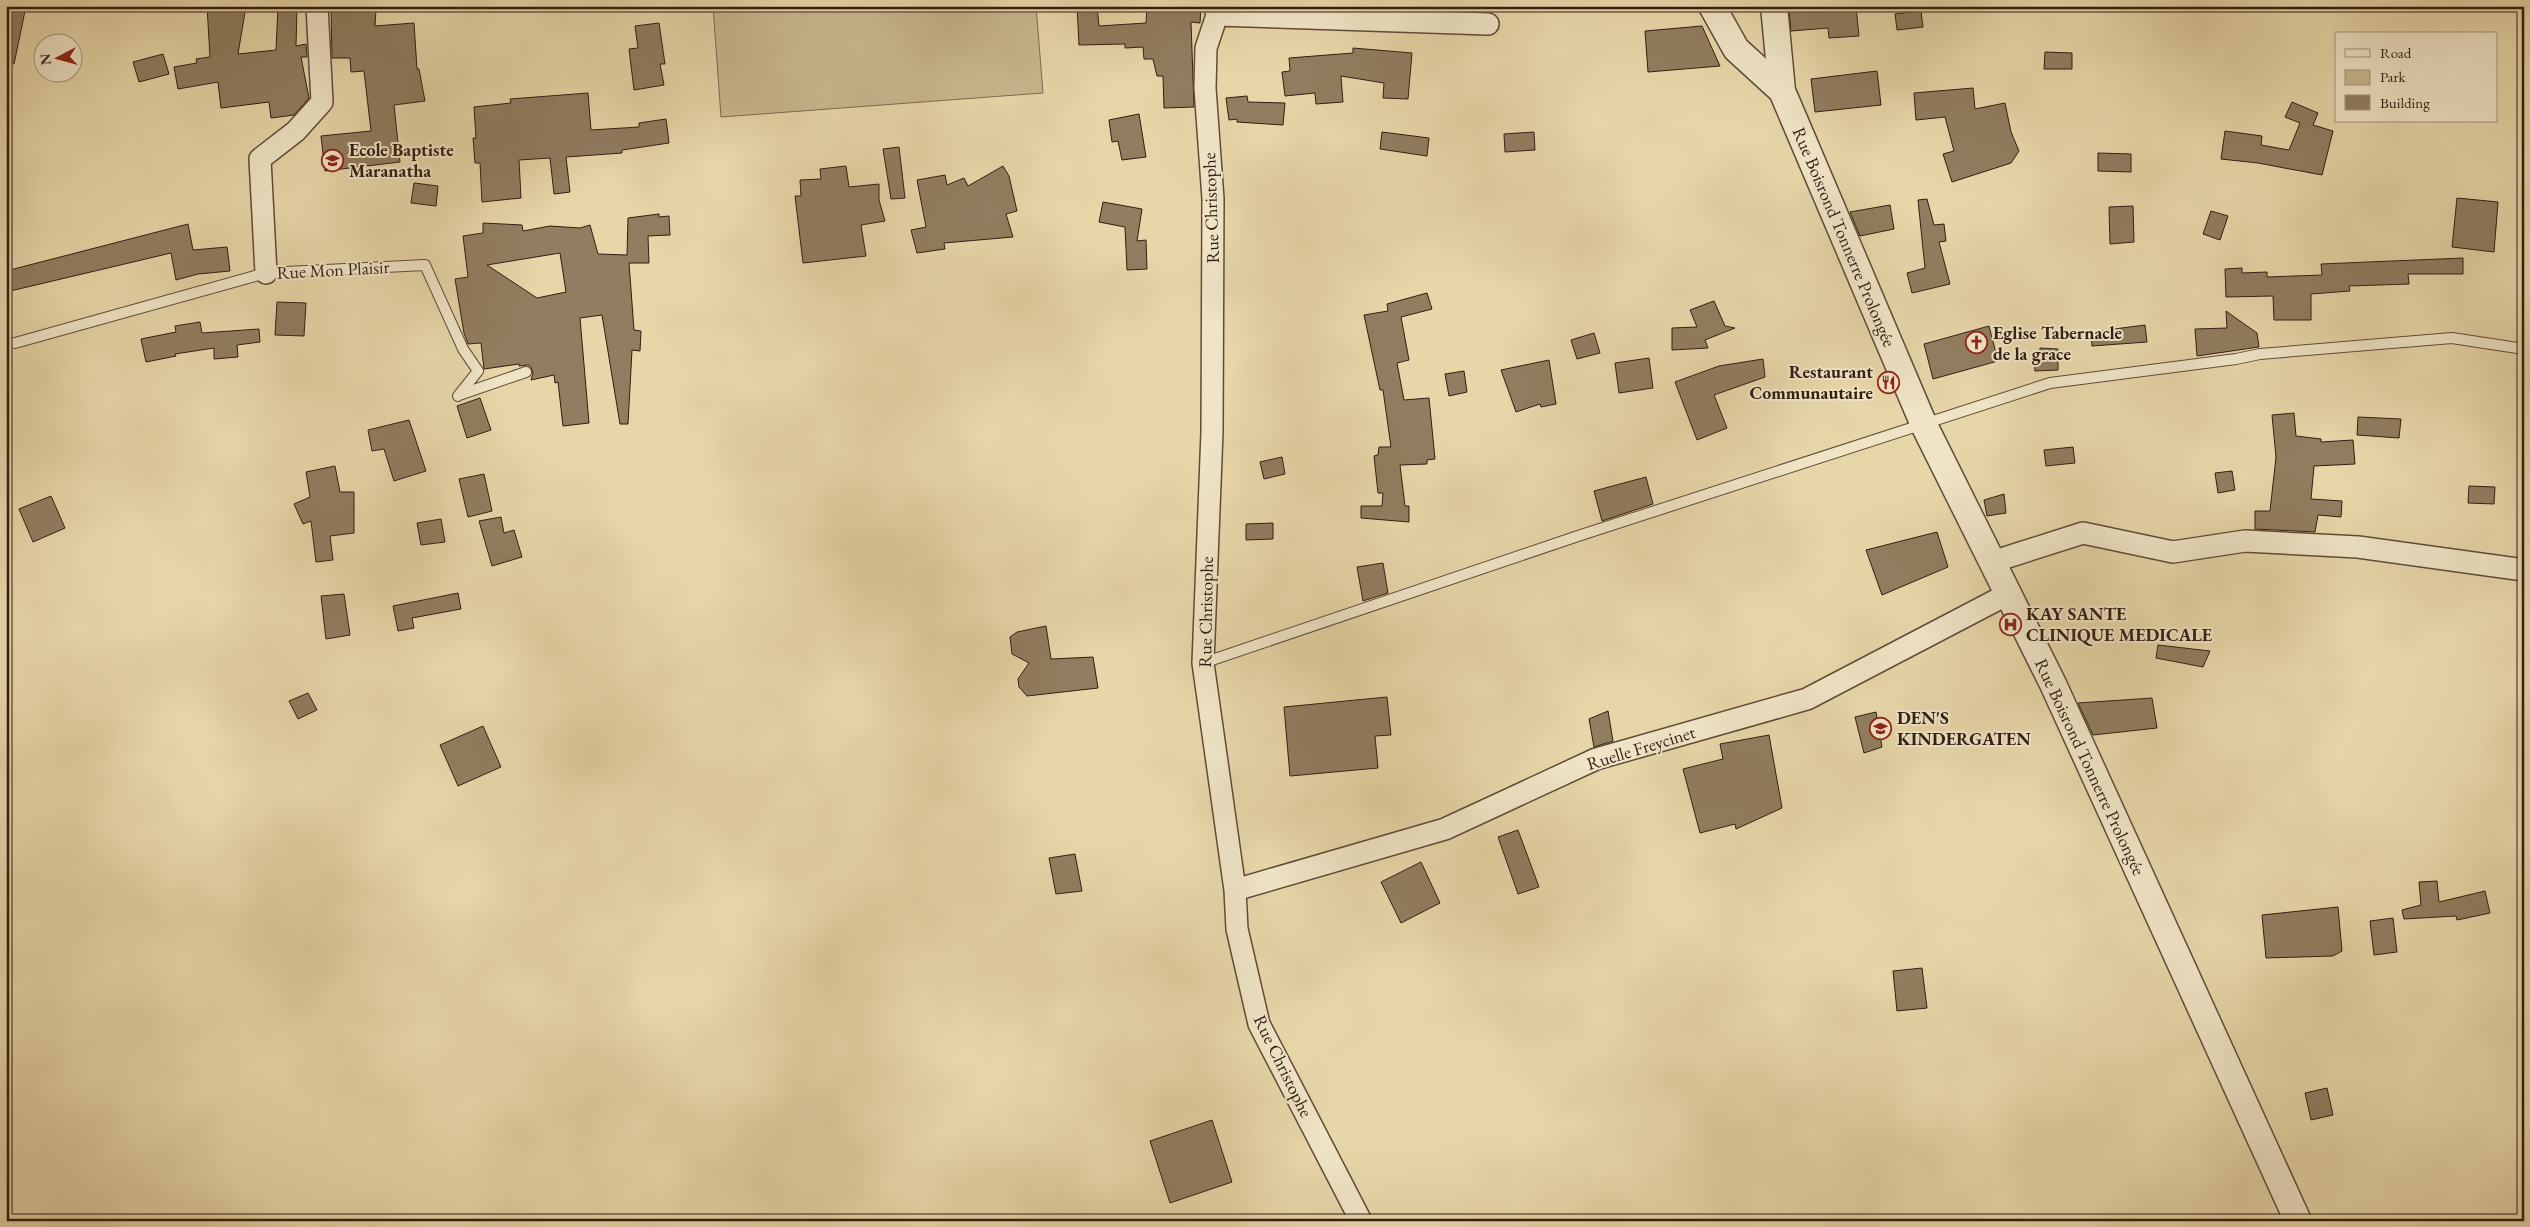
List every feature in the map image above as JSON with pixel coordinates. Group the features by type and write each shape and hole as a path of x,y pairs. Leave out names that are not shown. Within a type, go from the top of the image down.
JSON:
{"street":[{"name":"Rue Mon Plaisir","path":"266,274 260,158 296,131 322,102 316,6"},
{"path":"1712,6 1736,49 1782,92"},
{"name":"Rue Boisrond Tonnerre Prolongée","path":"1774,6 1782,92 1924,425 2053,684 2298,1221"},
{"path":"1216,10 1488,24"},
{"name":"Rue Christophe","path":"1216,10 1206,48 1205,88 1213,200 1212,432 1203,663 1235,890 1237,930 1259,1024 1361,1221"},
{"path":"1992,562 2083,533 2173,552 2246,541 2330,545 2358,547 2524,570"},
{"name":"Ruelle Freycinet","path":"1235,890 1445,829 1596,759 1807,699 2008,594"}],"lane":[{"name":"Rue Mon Plaisir","path":"266,274 424,265 463,349 478,371 458,396 526,372"},
{"path":"15,342 266,274"},
{"path":"1203,663 1581,535 1924,425 2050,382 2236,359 2243,356 2452,338 2524,349"}],"green space":[{"path":"713,6 1036,6 1043,93 721,117"}],"building":[{"path":"207,6 246,6 238,54 276,50 278,6 297,6 296,46 306,44 307,57 301,57 309,98 294,115 271,118 269,102 221,108 218,82 178,89 174,67 197,63 196,59 210,57"},
{"path":"331,6 376,9 375,26 414,23 417,69 419,69 425,101 394,105 400,162 325,171 321,136 371,131 364,71 351,72 350,58 332,58"},
{"path":"1077,6 1097,6 1099,26 1146,23 1147,6 1201,6 1200,23 1191,22 1194,107 1164,108 1163,76 1157,76 1153,59 1144,59 1143,47 1125,48 1125,44 1079,45"},
{"path":"1826,6 1856,6 1859,36 1829,38 1828,28 1791,31 1789,10"},
{"path":"6,8 25,11 14,64 6,63"},
{"path":"1921,11 1923,27 1897,30 1895,14"},
{"path":"659,23 665,64 660,64 664,85 634,90 629,49 638,48 635,26"},
{"path":"1702,26 1720,66 1648,72 1645,31"},
{"path":"1353,48 1412,53 1408,99 1383,98 1384,83 1341,76 1343,102 1316,104 1315,93 1285,96 1282,72 1290,71 1289,58 1353,53"},
{"path":"2045,52 2072,53 2072,69 2044,69"},
{"path":"163,54 169,74 139,82 133,62"},
{"path":"1877,71 1881,105 1815,112 1811,79"},
{"path":"1973,88 1975,109 2005,103 2011,132 2019,151 2011,163 1952,182 1943,154 1954,151 1945,117 1916,120 1914,93"},
{"path":"588,93 591,130 639,127 639,123 666,119 669,143 622,150 622,153 566,157 570,192 554,194 550,158 519,160 521,198 482,202 480,163 475,163 473,138 476,138 474,107 511,103 510,99"},
{"path":"1247,96 1248,102 1285,103 1283,125 1237,122 1237,119 1229,120 1226,98"},
{"path":"2292,102 2318,113 2313,125 2333,131 2322,175 2258,163 2221,159 2225,131 2262,136 2261,145 2289,150 2300,123 2285,117"},
{"path":"1139,114 1146,157 1122,160 1118,141 1112,142 1109,120"},
{"path":"1382,132 1429,138 1427,156 1380,149"},
{"path":"1534,132 1535,150 1505,152 1504,134"},
{"path":"899,147 905,198 891,199 883,149"},
{"path":"2098,153 2131,154 2131,172 2098,171"},
{"path":"846,166 849,187 879,184 879,200 885,221 861,225 866,256 803,263 795,196 801,196 800,180 821,179 820,169"},
{"path":"1003,166 1009,176 1017,211 1006,214 1013,237 944,243 945,249 917,253 911,230 926,227 917,180 945,175 947,185 964,178 968,186"},
{"path":"414,183 438,186 436,206 411,203"},
{"path":"2457,198 2498,202 2494,252 2452,247"},
{"path":"1927,199 1934,225 1944,224 1946,241 1939,242 1950,284 1912,293 1907,273 1925,268 1918,200"},
{"path":"1103,202 1142,209 1137,241 1146,240 1147,269 1127,270 1125,227 1099,222"},
{"path":"1890,205 1894,229 1860,236 1850,212"},
{"path":"2133,206 2134,242 2110,244 2109,207"},
{"path":"2211,211 2228,216 2220,240 2203,234"},
{"path":"659,214 659,217 669,216 670,235 648,236 649,263 629,263 634,330 641,331 640,351 632,350 628,424 620,424 602,315 580,318 589,423 563,426 558,382 555,383 554,375 531,380 533,373 531,367 528,365 519,366 519,364 484,369 481,343 468,344 464,333 455,279 468,277 463,236 483,233 483,223 522,225 523,231 550,226 580,228 590,225 598,254 627,255 628,218","holes":["560,253 566,292 537,298 487,265"]},
{"path":"188,224 193,250 227,247 230,271 198,274 176,280 171,253 6,292 6,271"},
{"path":"2463,258 2463,274 2408,274 2409,284 2349,286 2350,291 2311,294 2311,320 2274,320 2273,296 2226,297 2225,269 2242,268 2242,273 2267,272 2267,277 2322,275 2321,264"},
{"path":"1427,293 1432,309 1401,317 1409,360 1397,363 1404,400 1429,398 1435,459 1427,460 1427,464 1400,465 1405,506 1409,506 1409,522 1361,518 1361,506 1382,506 1383,493 1378,493 1374,456 1378,455 1379,447 1391,447 1383,390 1380,390 1364,315 1388,311 1387,304"},
{"path":"1714,301 1725,326 1735,328 1705,340 1708,348 1672,350 1672,328 1697,327 1690,310"},
{"path":"277,302 306,303 304,336 275,335"},
{"path":"2226,311 2257,333 2259,347 2197,356 2195,329 2227,328"},
{"path":"200,322 202,333 259,329 260,342 237,345 238,357 214,359 214,348 175,354 176,356 146,362 141,339 176,332 175,326"},
{"path":"2145,325 2147,342 2092,346 2091,332"},
{"path":"1989,326 1998,361 1933,379 1924,344"},
{"path":"1594,333 1600,353 1577,359 1571,340"},
{"path":"2040,348 2058,349 2058,370 2035,371 2034,353 2040,353"},
{"path":"1649,358 1653,388 1619,393 1615,363"},
{"path":"1763,359 1765,377 1714,395 1727,428 1697,440 1675,382 1719,366"},
{"path":"1549,360 1556,404 1541,407 1540,404 1516,412 1501,370"},
{"path":"1464,371 1467,392 1449,396 1445,374"},
{"path":"480,398 491,430 467,438 457,406"},
{"path":"2294,413 2296,436 2321,439 2321,442 2353,440 2355,464 2314,466 2311,499 2342,501 2341,517 2318,515 2315,532 2255,529 2255,511 2270,511 2276,457 2272,415"},
{"path":"2358,417 2401,419 2399,438 2357,435"},
{"path":"409,420 426,471 394,481 384,449 372,451 368,430"},
{"path":"2073,447 2075,463 2046,466 2044,450"},
{"path":"1282,457 1285,474 1264,479 1260,462"},
{"path":"335,466 340,492 354,492 354,533 330,536 333,560 316,562 311,521 303,524 294,504 310,497 306,472"},
{"path":"2232,471 2235,490 2218,493 2215,473"},
{"path":"484,474 492,511 468,517 459,479"},
{"path":"1646,477 1653,504 1602,521 1594,491"},
{"path":"2469,486 2495,487 2494,504 2468,503"},
{"path":"2004,494 2006,513 1987,516 1984,500"},
{"path":"51,496 65,528 33,542 19,509"},
{"path":"501,517 504,533 514,530 522,557 492,566 479,521"},
{"path":"441,519 445,542 421,545 417,523"},
{"path":"1273,523 1273,539 1246,540 1246,524"},
{"path":"1937,532 1948,567 1882,595 1866,550"},
{"path":"1383,563 1388,593 1363,601 1357,567"},
{"path":"458,593 461,609 412,618 414,628 398,631 393,606"},
{"path":"344,594 350,635 326,639 321,596"},
{"path":"1046,626 1051,659 1093,657 1098,688 1027,696 1019,687 1018,679 1029,663 1012,654 1010,637 1017,632"},
{"path":"2158,645 2210,651 2203,667 2156,658"},
{"path":"308,693 317,710 298,719 289,701"},
{"path":"1387,697 1391,735 1375,736 1378,768 1290,776 1284,707"},
{"path":"2152,698 2157,728 2093,735 2078,703"},
{"path":"1608,711 1613,741 1594,747 1589,719"},
{"path":"1876,712 1882,747 1864,753 1855,717"},
{"path":"483,726 501,767 458,786 440,745"},
{"path":"1769,735 1782,808 1736,829 1735,824 1700,833 1683,769 1723,759 1720,744"},
{"path":"1518,830 1539,887 1518,894 1498,837"},
{"path":"1075,854 1082,891 1056,894 1049,858"},
{"path":"1421,862 1440,903 1401,923 1381,882"},
{"path":"2437,881 2439,902 2485,891 2490,913 2457,920 2456,916 2404,919 2402,910 2421,905 2419,882"},
{"path":"2338,907 2342,951 2333,956 2266,958 2262,915"},
{"path":"2393,918 2397,952 2374,955 2370,921"},
{"path":"1922,968 1927,1008 1897,1011 1893,971"},
{"path":"2327,1088 2333,1115 2311,1120 2305,1093"},
{"path":"1212,1120 1232,1182 1170,1203 1150,1141"}],"place":[{"name":"Ecole Baptiste Maranatha","path":"333,160"},
{"name":"Eglise Tabernacle de la grace","path":"1977,343"},
{"name":"Restaurant Communautaire","path":"1889,382"},
{"name":"KAY SANTE CLINIQUE MEDICALE","path":"2010,624"},
{"name":"DEN'S KINDERGATEN","path":"1881,728"}]}
